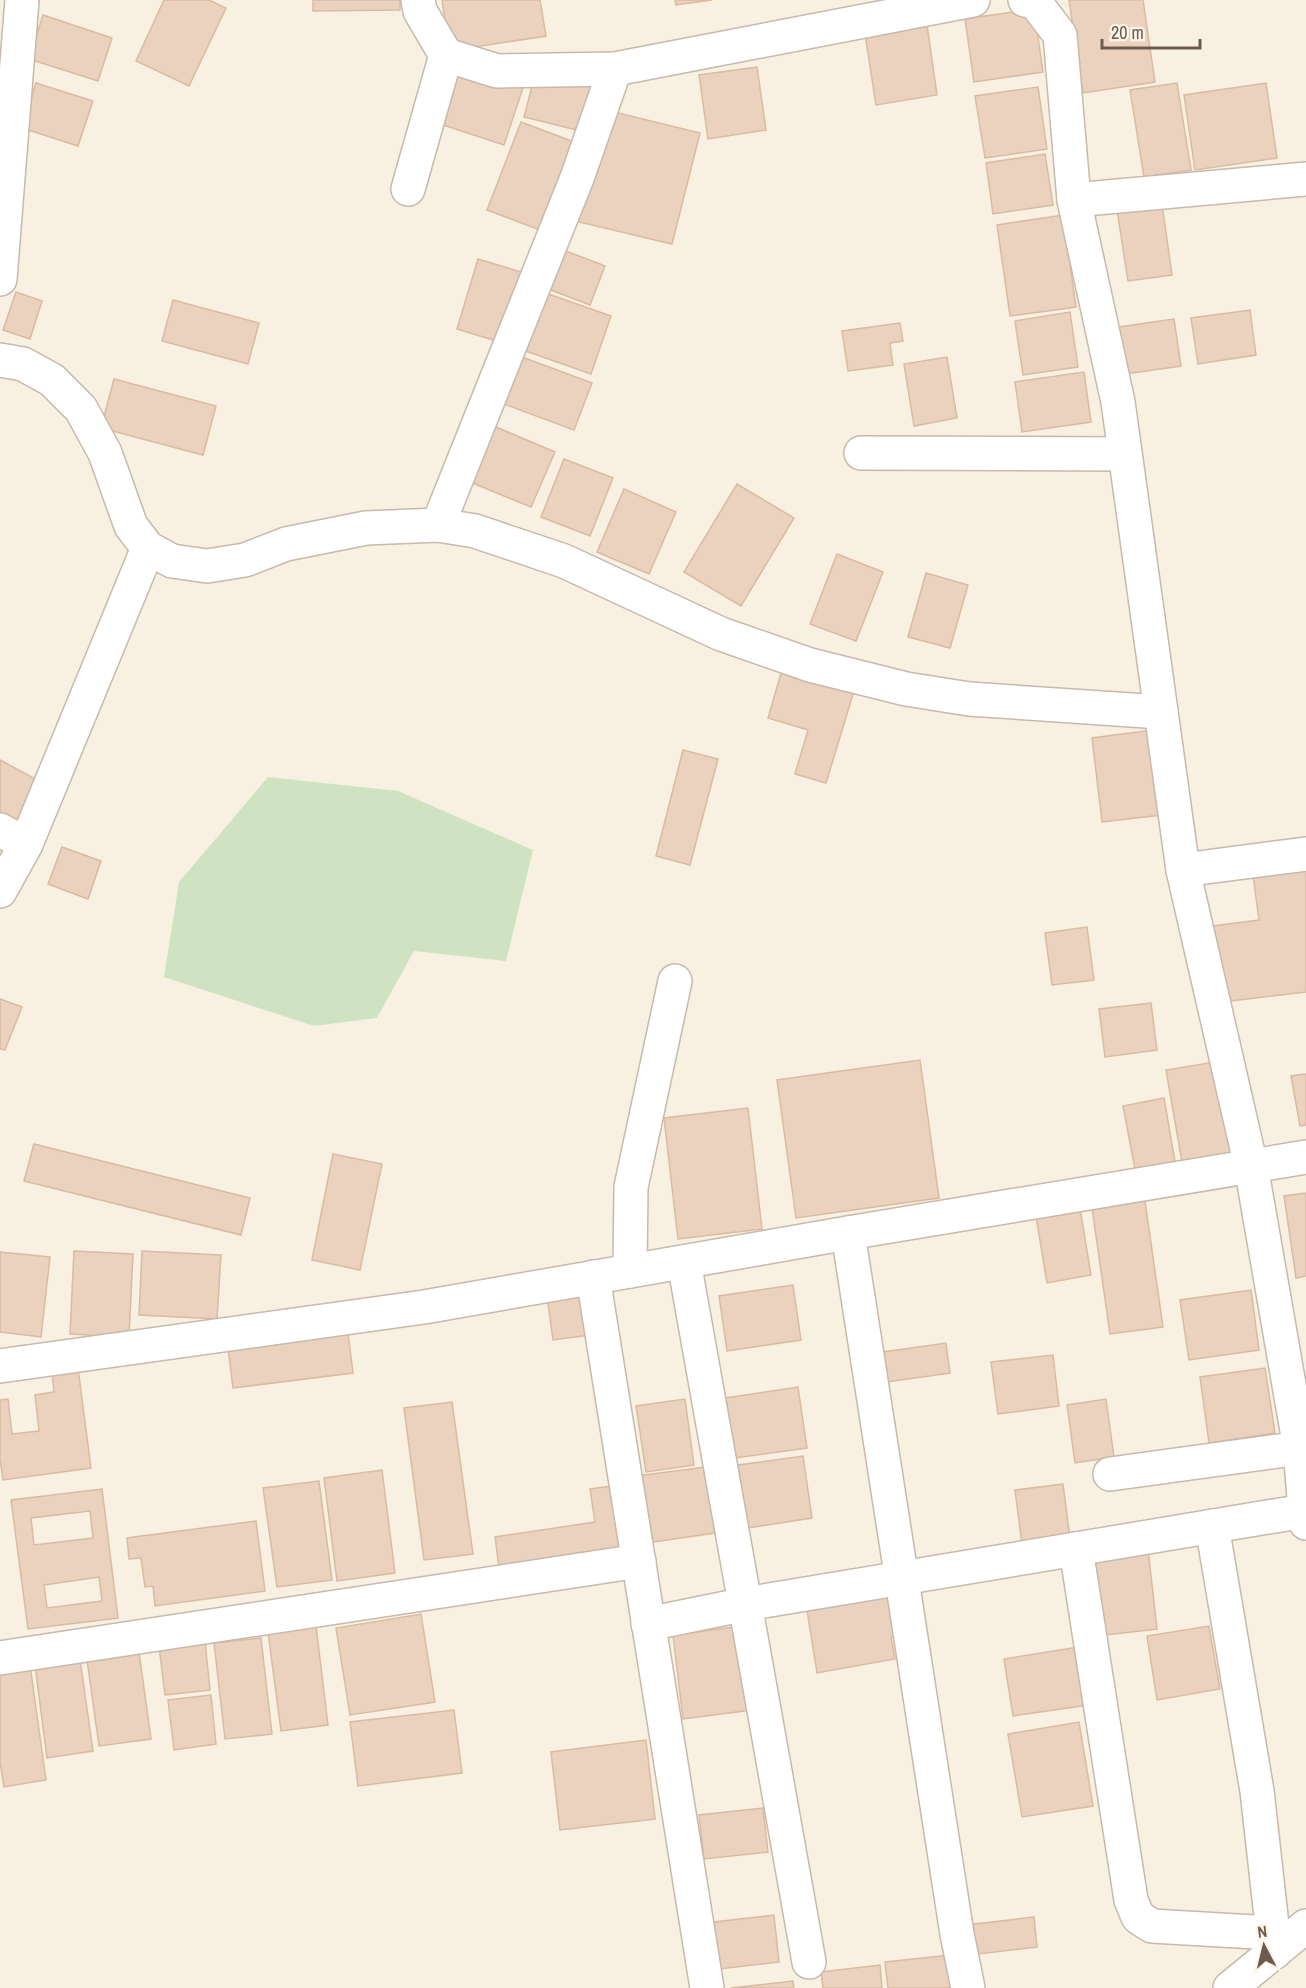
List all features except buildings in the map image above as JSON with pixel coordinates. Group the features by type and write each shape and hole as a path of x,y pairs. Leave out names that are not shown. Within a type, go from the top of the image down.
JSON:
{"street":[{"path":"0,279 22,0"},
{"path":"418,0 420,11 446,55 497,71 615,69 973,0"},
{"path":"648,1624 746,1604 1212,1526 1305,1517 1300,1448 1251,1166 1183,870 1118,402 1074,200 1060,35 1035,2 1025,0"},
{"path":"408,189 446,55"},
{"path":"438,525 577,178 615,69"},
{"path":"1074,200 1306,179"},
{"path":"0,360 23,364 52,380 81,409 105,453 132,526 148,548 172,561 207,566 245,560 286,544 366,528 438,525 475,531 564,561 721,634 810,665 906,689 969,699 1161,712"},
{"path":"861,453 1125,454"},
{"path":"0,891 13,837 148,548"},
{"path":"1183,870 1306,854"},
{"path":"630,1271 631,1187 675,981"},
{"path":"0,1366 424,1307 848,1233 1306,1157"},
{"path":"848,1233 957,1934 968,1988"},
{"path":"684,1262 809,1962"},
{"path":"593,1277 707,1988"},
{"path":"1110,1474 1300,1448"},
{"path":"1212,1526 1257,1791 1274,1942"},
{"path":"1076,1549 1131,1900 1138,1917 1152,1926 1274,1942"},
{"path":"0,1658 639,1561"},
{"path":"1230,1988 1274,1942 1306,1926"}],"green space":[{"path":"268,777 398,791 533,850 506,961 414,951 377,1018 314,1026 164,977 179,882"}]}
